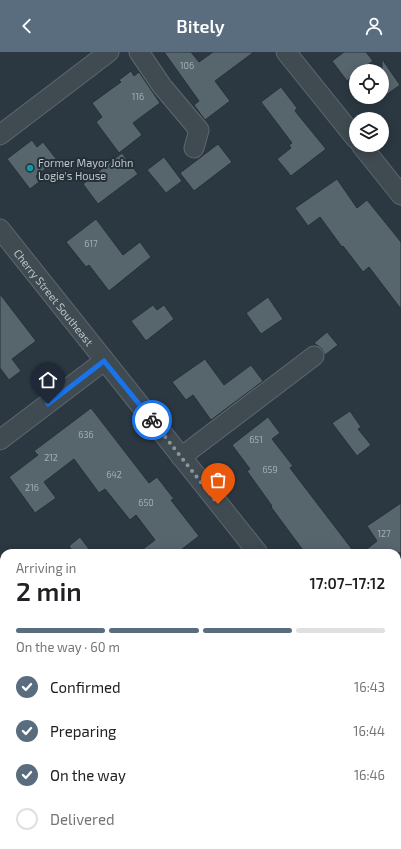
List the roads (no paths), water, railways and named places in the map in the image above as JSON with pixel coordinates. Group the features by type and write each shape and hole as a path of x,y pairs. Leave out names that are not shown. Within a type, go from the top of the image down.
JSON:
{"street":[{"path":"0,135 109,52"},
{"path":"139,52 162,86 199,130 194,148"},
{"path":"286,52 349,130"},
{"path":"367,152 401,195"},
{"name":"Cherry Street Southeast","path":"0,229 253,549"},
{"path":"181,457 314,356"},
{"path":"0,440 104,361"}],"place":[{"name":"Former Mayor John Logie's House","path":"30,168"}]}
